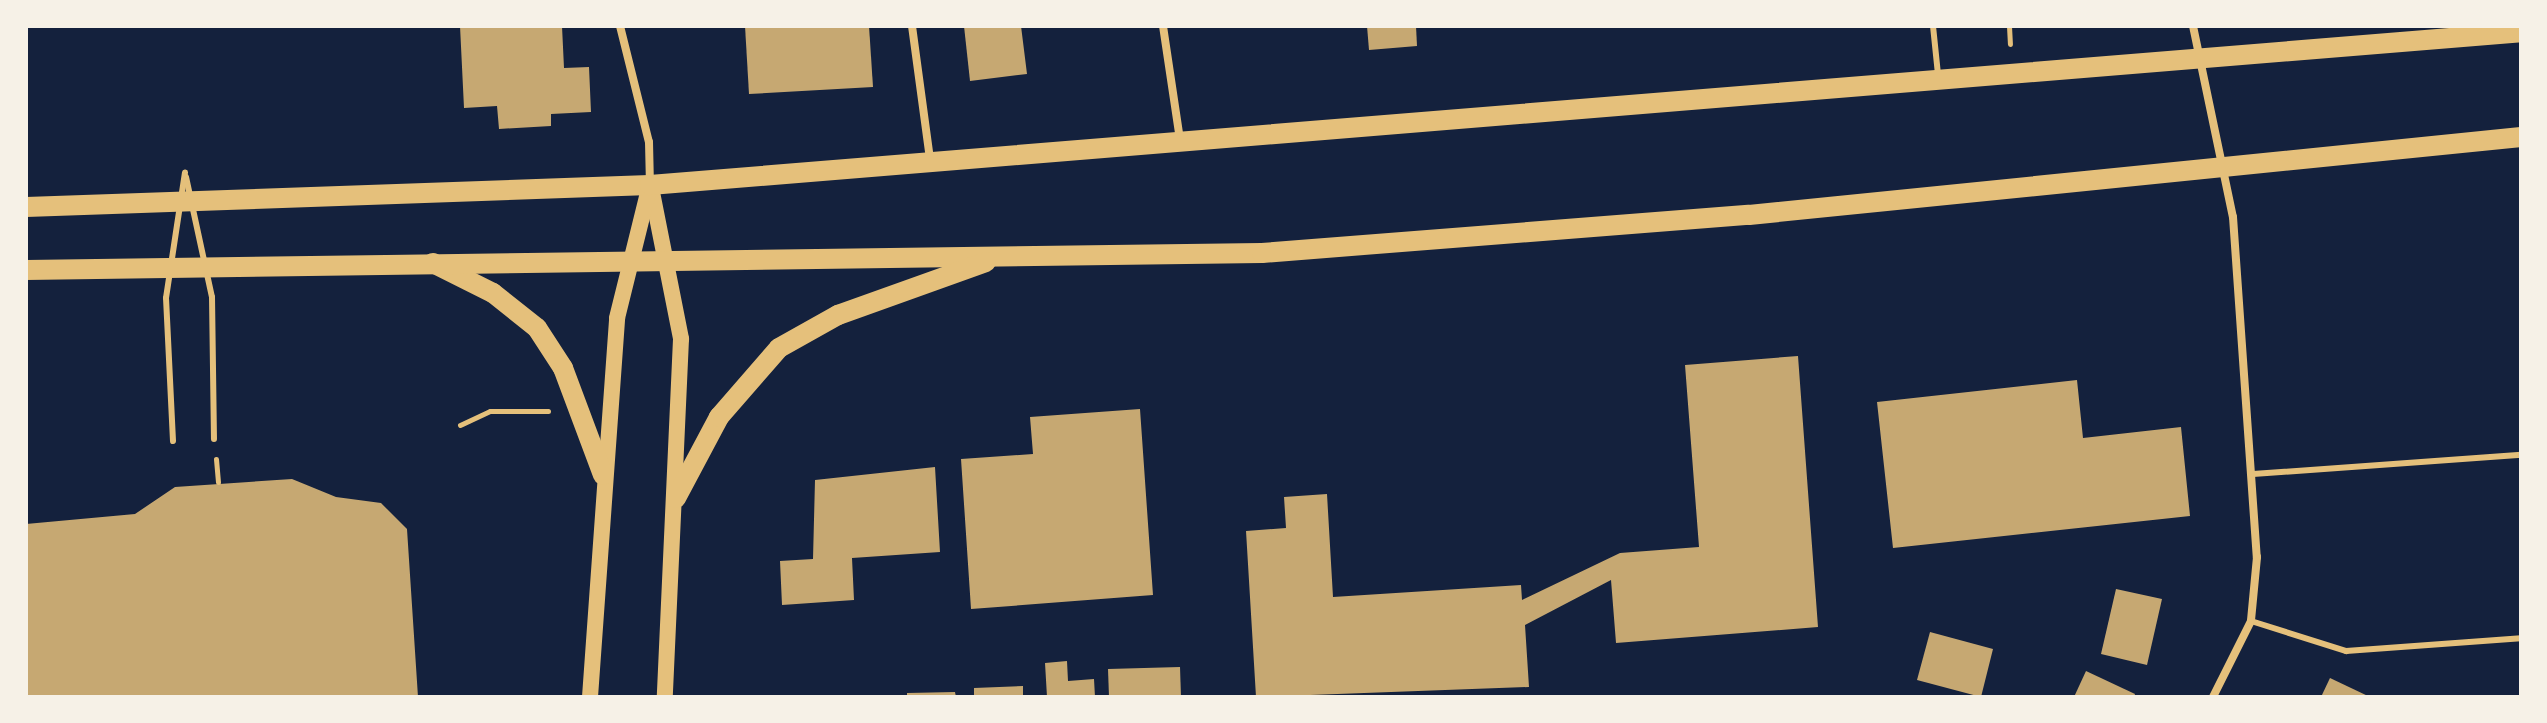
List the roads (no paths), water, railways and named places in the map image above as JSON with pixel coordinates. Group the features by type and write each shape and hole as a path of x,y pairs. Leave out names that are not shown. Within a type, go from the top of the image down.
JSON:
{"main road":[{"path":"26,207 650,185 2521,32"},
{"path":"26,270 668,258 997,257 1392,245 2521,137"},
{"path":"650,185 668,258 681,339 665,697"},
{"path":"590,697 603,475 629,259 650,185"},
{"path":"676,498 719,417 779,348 838,315 997,257"},
{"path":"430,262 493,293 537,328 563,368 603,475"}],"street":[{"path":"620,26 649,142 650,185"},
{"path":"912,26 931,163"},
{"path":"1163,26 1181,143"},
{"path":"2193,26 2224,167 2253,474 2257,557 2251,621 2213,697"}],"lane":[{"path":"1933,26 1939,80"},
{"path":"186,202 206,267 214,439"},
{"path":"173,441 171,268 186,202"},
{"path":"2253,474 2521,455"},
{"path":"2251,621 2346,651 2521,638"}]}
